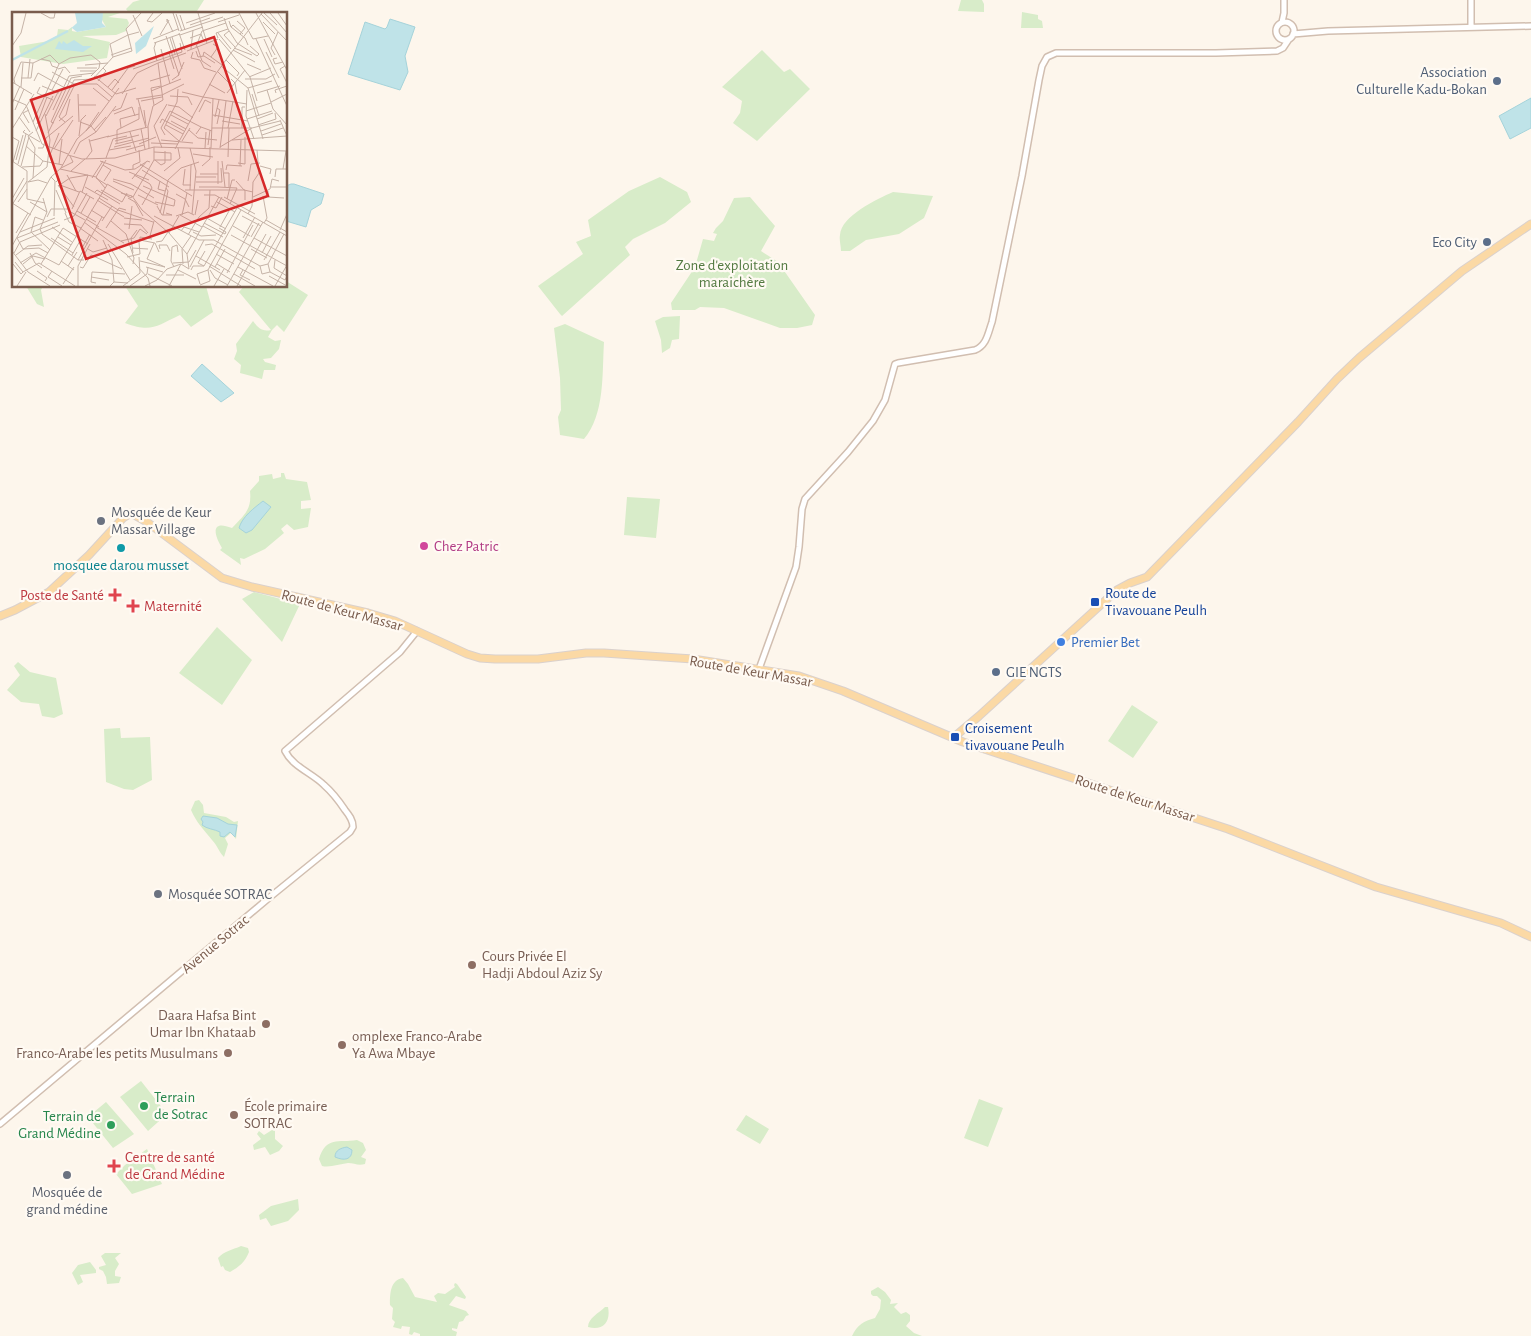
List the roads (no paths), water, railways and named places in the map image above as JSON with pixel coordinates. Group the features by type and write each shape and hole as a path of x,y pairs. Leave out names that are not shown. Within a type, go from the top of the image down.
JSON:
{"main road":[{"path":"953,738 980,716 1117,590 1148,577 1359,358 1462,271 1531,224"},
{"name":"Route de Keur Massar","path":"0,616 49,592 89,555 124,518 132,513 228,580 395,621 467,654 480,658 538,659 586,653 693,659 799,676 843,691 953,738 1228,829 1381,889 1501,923 1531,936"}],"street":[{"path":"1283,48 1281,39 1277,36 1276,31 1278,25 1282,22 1284,0"},
{"path":"1471,0 1471,27"},
{"path":"1284,13 1292,26 1293,34"},
{"path":"1282,22 1312,31"},
{"path":"759,669 796,567 802,509 805,499 848,452 873,421 885,400 895,364 975,350 982,346 987,339 1020,184 1039,80 1042,66 1047,57 1056,53 1277,51 1283,48 1293,34 1312,31 1531,26"},
{"path":"1281,39 1289,39"},
{"name":"Avenue Sotrac","path":"0,1124 352,830 352,820 334,795 324,784 288,757 285,751 400,652 417,631"}],"water":[{"path":"390,19 415,27 405,56 408,72 400,90 348,74 365,22 385,29"},
{"path":"1531,98 1531,128 1510,139 1499,116"},
{"path":"294,184 324,194 321,204 311,210 306,227 288,222 288,185"},
{"path":"202,364 234,393 221,402 191,376"},
{"path":"263,501 271,507 252,530 246,533 239,528 243,520"},
{"path":"203,816 217,818 228,824 237,825 235,837 230,832 224,837 220,836 220,832 202,825 201,819"},
{"path":"347,1147 352,1150 349,1158 341,1159 335,1157 337,1151"}],"place":[{"name":"Association Culturelle Kadu-Bokan","path":"1497,81"},
{"name":"Eco City","path":"1487,242"},
{"name":"Mosquée de Keur Massar Village","path":"101,521"},
{"name":"Chez Patric","path":"424,546"},
{"name":"mosquee darou musset","path":"121,548"},
{"name":"Poste de Santé","path":"115,595"},
{"name":"Route de Tivavouane Peulh","path":"1095,602"},
{"name":"Maternité","path":"133,606"},
{"name":"Premier Bet","path":"1061,642"},
{"name":"GIE NGTS","path":"996,672"},
{"name":"Croisement tivavouane Peulh","path":"955,737"},
{"name":"Mosquée SOTRAC","path":"158,894"},
{"name":"Cours Privée El Hadji Abdoul Aziz Sy","path":"472,965"},
{"name":"Daara Hafsa Bint Umar Ibn Khataab","path":"266,1024"},
{"name":"omplexe Franco-Arabe Ya Awa Mbaye","path":"342,1045"},
{"name":"Franco-Arabe les petits Musulmans","path":"228,1053"},
{"name":"Terrain de Sotrac","path":"144,1106"},
{"name":"École primaire SOTRAC","path":"234,1115"},
{"name":"Terrain de Grand Médine","path":"111,1125"},
{"name":"Centre de santé de Grand Médine","path":"114,1166"},
{"name":"Mosquée de grand médine","path":"67,1175"}],"park label":[{"name":"Zone d'exploitation maraichère","path":"732,274"}]}
